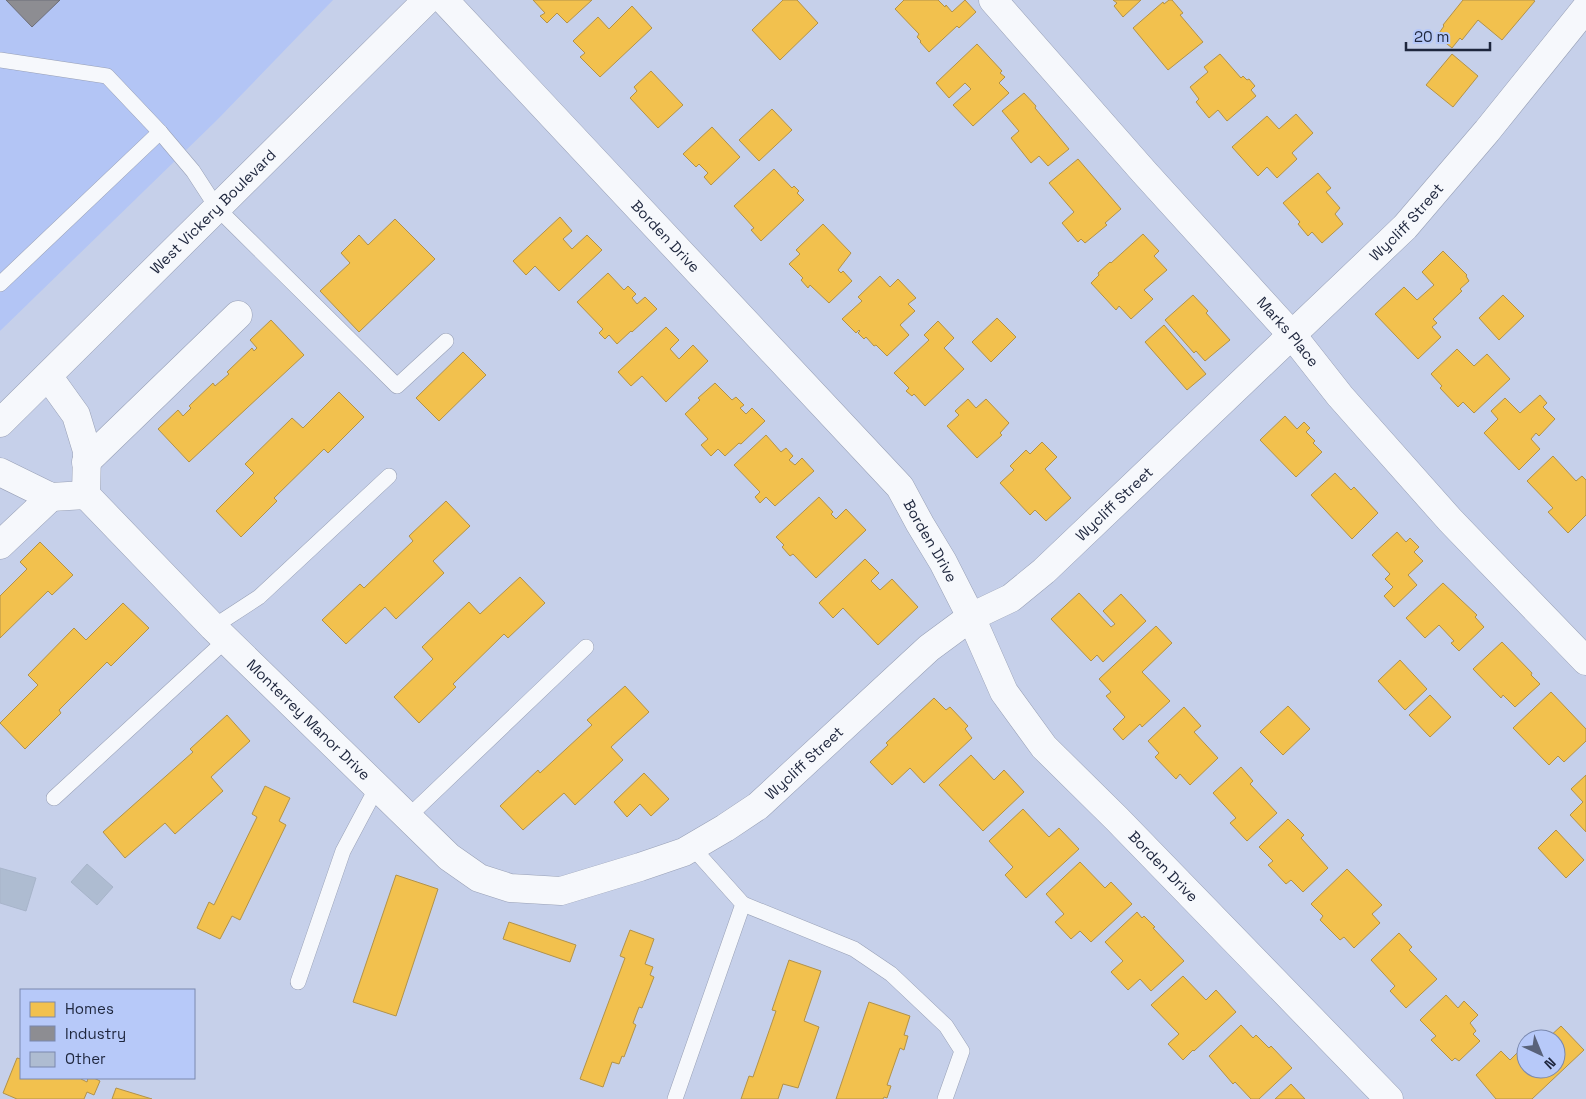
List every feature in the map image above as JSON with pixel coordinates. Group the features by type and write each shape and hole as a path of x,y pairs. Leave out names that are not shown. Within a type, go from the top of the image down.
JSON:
{"street":[{"name":"West Vickery Boulevard","path":"0,423 427,0"},
{"name":"Borden Drive","path":"444,0 900,487 943,562 971,617 1004,692 1044,747 1117,819 1390,1099"},
{"name":"Marks Place","path":"993,0 1144,172 1292,335 1340,396 1450,520 1586,661"},
{"name":"Wycliff Street","path":"561,891 684,852 725,828 758,806 929,648 971,617 1011,598 1044,572 1405,227 1488,131 1586,8"},
{"path":"86,462 238,315"},
{"path":"0,472 51,497 86,495 87,451 76,415 48,376"},
{"name":"Monterrey Manor Drive","path":"86,495 220,633 449,857 479,878 510,888 561,891"},
{"path":"0,545 51,497"}],"lane":[{"path":"0,60 107,76 160,132 193,171 217,208 397,386 446,341"},
{"path":"0,284 160,132"},
{"path":"54,798 220,633 389,476"},
{"path":"408,817 586,647"},
{"path":"298,982 343,851 377,787"},
{"path":"692,847 743,904 854,949 891,974 946,1026 962,1051 945,1099"},
{"path":"675,1099 743,904"}],"shaded area":[{"path":"0,0 333,0 217,120 0,331"}],"building: Homes":[{"path":"533,0 592,0 567,23 557,13 547,23 540,16 545,13"},
{"path":"783,0 797,0 818,23 780,60 752,30"},
{"path":"904,0 938,0 952,12 965,0 976,12 959,28 957,26 929,52 917,37 919,34 895,9"},
{"path":"1113,0 1141,0 1123,17 1114,6 1117,3"},
{"path":"1172,0 1183,13 1180,15 1203,42 1168,70 1133,28 1163,2 1164,4"},
{"path":"1463,0 1535,1 1502,40 1478,20 1462,40 1460,38 1452,48 1437,36 1443,25"},
{"path":"632,6 652,28 600,77 580,57 585,53 573,41 598,17 609,29"},
{"path":"977,44 1002,71 1000,73 1005,77 999,83 1009,93 973,126 953,105 971,89 965,83 949,98 936,83"},
{"path":"1220,54 1241,78 1243,76 1247,80 1249,79 1255,86 1251,90 1256,96 1227,121 1218,110 1209,118 1196,102 1199,99 1190,87 1208,72 1204,67"},
{"path":"1452,54 1478,76 1453,107 1426,85"},
{"path":"651,71 683,105 658,128 630,98 637,91 634,87"},
{"path":"1024,93 1069,149 1048,166 1039,156 1031,163 1011,138 1019,131 1002,111"},
{"path":"772,109 792,130 759,161 739,140"},
{"path":"1296,114 1313,133 1292,153 1297,159 1277,178 1267,167 1258,176 1232,147 1267,116 1279,129"},
{"path":"712,127 740,157 711,185 704,177 708,173 699,164 696,167 683,154"},
{"path":"1078,159 1121,209 1105,223 1107,225 1085,243 1081,239 1078,242 1062,223 1074,212 1049,183"},
{"path":"774,169 792,188 794,186 799,191 797,193 804,200 761,241 751,230 754,228 734,206"},
{"path":"1318,173 1331,188 1326,192 1340,208 1335,214 1343,224 1322,243 1312,232 1308,236 1298,224 1300,222 1283,203"},
{"path":"560,217 572,231 563,239 572,249 587,235 602,250 559,291 535,266 526,275 513,261"},
{"path":"395,219 435,259 359,332 320,291 350,263 341,253 359,235 368,245"},
{"path":"823,224 851,253 838,270 841,273 843,271 852,281 829,303 810,285 808,288 801,280 803,278 789,264 800,254 796,250"},
{"path":"1143,234 1159,251 1154,256 1167,270 1144,290 1153,299 1131,319 1119,306 1116,310 1091,283 1099,275 1098,273"},
{"path":"1443,251 1467,275 1469,281 1460,289 1462,291 1433,319 1437,323 1432,327 1441,337 1418,359 1375,314 1404,287 1417,300 1434,285 1422,272"},
{"path":"608,273 624,290 628,286 636,294 632,298 637,304 645,297 657,309 617,344 609,335 605,339 599,333 603,329 577,302"},
{"path":"880,276 890,287 898,279 916,298 908,304 915,311 900,325 909,335 887,356 866,337 864,339 858,333 859,330 856,333 842,319 862,301 858,297"},
{"path":"1193,295 1230,340 1205,361 1196,351 1194,353 1165,320"},
{"path":"1503,295 1524,316 1499,340 1479,318"},
{"path":"997,318 1016,337 991,362 972,342"},
{"path":"271,320 304,355 189,462 158,429 178,410 183,416 191,408 189,406 213,383 215,386 229,374 227,372 252,348 254,351 257,348 250,340"},
{"path":"938,321 954,338 944,348 964,369 925,406 914,394 912,396 906,391 909,388 894,373 929,340 924,335"},
{"path":"1164,325 1206,374 1187,390 1145,342"},
{"path":"666,327 679,340 670,349 679,359 693,345 708,361 666,402 642,376 631,386 618,372"},
{"path":"1457,349 1474,366 1487,354 1510,379 1474,413 1463,402 1458,407 1440,388 1442,386 1431,374"},
{"path":"463,352 486,375 439,421 416,398"},
{"path":"715,383 732,400 736,397 744,405 740,408 746,414 752,408 765,421 741,444 739,443 725,456 718,449 711,456 701,445 708,439 685,414 700,400 698,398"},
{"path":"339,392 364,417 328,453 324,449 274,498 277,501 241,537 216,511 254,473 245,464 292,418 303,428"},
{"path":"1540,395 1547,403 1543,407 1555,419 1539,436 1536,433 1531,439 1540,449 1519,470 1484,433 1498,419 1491,411 1505,398 1520,413"},
{"path":"968,399 976,408 986,399 1009,423 1000,433 1002,435 977,458 947,426 959,415 955,411"},
{"path":"1285,416 1297,429 1304,422 1310,428 1306,432 1322,452 1296,477 1260,440"},
{"path":"766,435 781,452 786,448 793,456 789,460 795,465 802,458 814,471 775,506 766,497 760,503 755,497 760,492 734,465"},
{"path":"1042,442 1057,457 1045,469 1071,498 1046,521 1035,510 1030,515 1000,483 1014,470 1010,466 1026,450 1030,454"},
{"path":"1553,456 1576,481 1582,476 1586,480 1586,515 1568,533 1548,512 1553,508 1527,481"},
{"path":"1335,473 1351,490 1354,487 1378,513 1352,539 1311,495"},
{"path":"819,497 833,512 831,514 836,519 846,509 866,530 816,578 793,554 790,556 782,547 784,545 776,537"},
{"path":"446,501 470,526 433,561 444,573 396,619 385,607 346,644 322,620 360,584 364,588 413,541 409,536"},
{"path":"1397,532 1406,542 1410,538 1419,547 1414,552 1423,561 1408,575 1417,585 1394,607 1384,596 1393,587 1385,579 1390,574 1372,555"},
{"path":"40,542 73,575 52,595 48,591 0,638 0,596 27,569 20,562"},
{"path":"865,559 879,573 871,581 880,590 892,579 918,607 878,645 843,608 833,618 819,603"},
{"path":"520,577 545,603 508,638 504,634 453,684 456,687 419,723 394,697 433,659 422,647 469,602 480,614"},
{"path":"1443,583 1477,615 1475,617 1484,627 1459,651 1451,643 1454,641 1439,625 1425,638 1406,618"},
{"path":"1079,593 1111,627 1115,624 1103,611 1121,594 1146,621 1103,662 1097,655 1091,661 1051,619"},
{"path":"123,603 149,628 111,666 107,662 59,710 61,713 25,749 0,723 38,685 28,675 74,628 86,640"},
{"path":"1156,626 1172,643 1142,672 1170,701 1142,727 1140,724 1123,740 1113,729 1125,717 1106,696 1111,692 1099,679"},
{"path":"1502,642 1540,684 1515,707 1503,695 1501,698 1473,669"},
{"path":"1400,660 1427,689 1405,710 1378,681"},
{"path":"625,686 649,712 611,747 623,760 575,805 564,793 523,830 500,806 538,770 540,773 592,725 587,720"},
{"path":"1551,692 1586,729 1586,741 1564,762 1558,756 1549,765 1513,728"},
{"path":"1430,695 1451,717 1430,737 1409,715"},
{"path":"934,698 946,710 950,707 968,726 965,729 972,738 924,783 910,768 892,785 870,762 888,745 886,743"},
{"path":"1288,706 1310,729 1283,755 1260,732"},
{"path":"1184,707 1201,726 1194,732 1218,758 1190,785 1180,774 1176,779 1155,757 1159,753 1148,741"},
{"path":"227,715 250,741 211,777 223,791 175,834 165,823 125,858 103,832 193,752 190,749"},
{"path":"971,755 994,780 1004,770 1024,792 983,831 939,785"},
{"path":"1241,767 1253,781 1250,784 1277,813 1247,841 1230,823 1236,818 1213,793"},
{"path":"644,773 669,799 651,816 640,804 627,817 614,802"},
{"path":"1586,775 1586,832 1570,815 1583,802 1571,789"},
{"path":"265,786 290,798 279,821 286,825 240,920 232,916 220,939 197,928 209,902 214,905 257,817 252,814"},
{"path":"1023,809 1049,837 1059,828 1079,849 1026,898 1005,875 1013,867 989,841"},
{"path":"1288,819 1304,835 1301,838 1328,868 1303,892 1291,880 1286,884 1268,865 1273,861 1259,847"},
{"path":"1556,830 1584,860 1566,878 1538,848"},
{"path":"1080,862 1105,888 1111,882 1132,904 1091,942 1080,931 1071,939 1055,922 1064,914 1046,894"},
{"path":"1347,869 1382,905 1372,914 1380,923 1354,948 1344,937 1340,940 1320,920 1323,916 1311,904"},
{"path":"396,875 438,889 396,1016 353,1002"},
{"path":"1137,912 1155,927 1153,928 1184,961 1151,991 1140,979 1128,990 1111,972 1123,961 1105,942"},
{"path":"509,922 576,945 570,962 503,939"},
{"path":"630,930 654,939 645,964 653,967 650,975 654,977 642,1008 639,1007 633,1023 636,1025 624,1057 622,1056 619,1064 612,1062 603,1087 580,1079 625,958 620,956"},
{"path":"1399,933 1412,947 1409,950 1437,979 1406,1008 1390,991 1395,986 1371,960"},
{"path":"789,960 821,971 804,1021 819,1027 798,1088 783,1084 778,1099 741,1099 749,1076 753,1077 776,1011 772,1010"},
{"path":"1183,976 1206,1000 1216,990 1236,1012 1183,1060 1168,1044 1179,1034 1151,1005"},
{"path":"1446,995 1458,1008 1464,1001 1478,1015 1470,1023 1476,1031 1473,1034 1480,1041 1459,1061 1455,1058 1452,1061 1431,1040 1436,1036 1420,1020"},
{"path":"869,1002 910,1016 904,1035 908,1036 904,1050 900,1048 887,1085 891,1086 887,1098 836,1099"},
{"path":"1241,1025 1253,1038 1256,1035 1269,1048 1271,1046 1292,1068 1259,1099 1251,1099 1235,1082 1233,1084 1209,1056"},
{"path":"1566,1031 1584,1050 1566,1067"},
{"path":"1501,1051 1510,1060 1516,1054 1516,1079 1553,1079 1532,1099 1496,1099 1476,1075"},
{"path":"17,1058 20,1059 20,1079 81,1079 87,1082 88,1079 96,1079 100,1081 94,1095 87,1092 84,1099 17,1099 3,1093"},
{"path":"1291,1084 1305,1099 1275,1099"},
{"path":"116,1088 152,1099 112,1099"}],"building: Industry":[{"path":"6,0 60,0 32,27"}],"building: Other":[{"path":"87,864 113,887 97,905 71,882"},
{"path":"0,868 36,878 26,911 0,903"}]}
